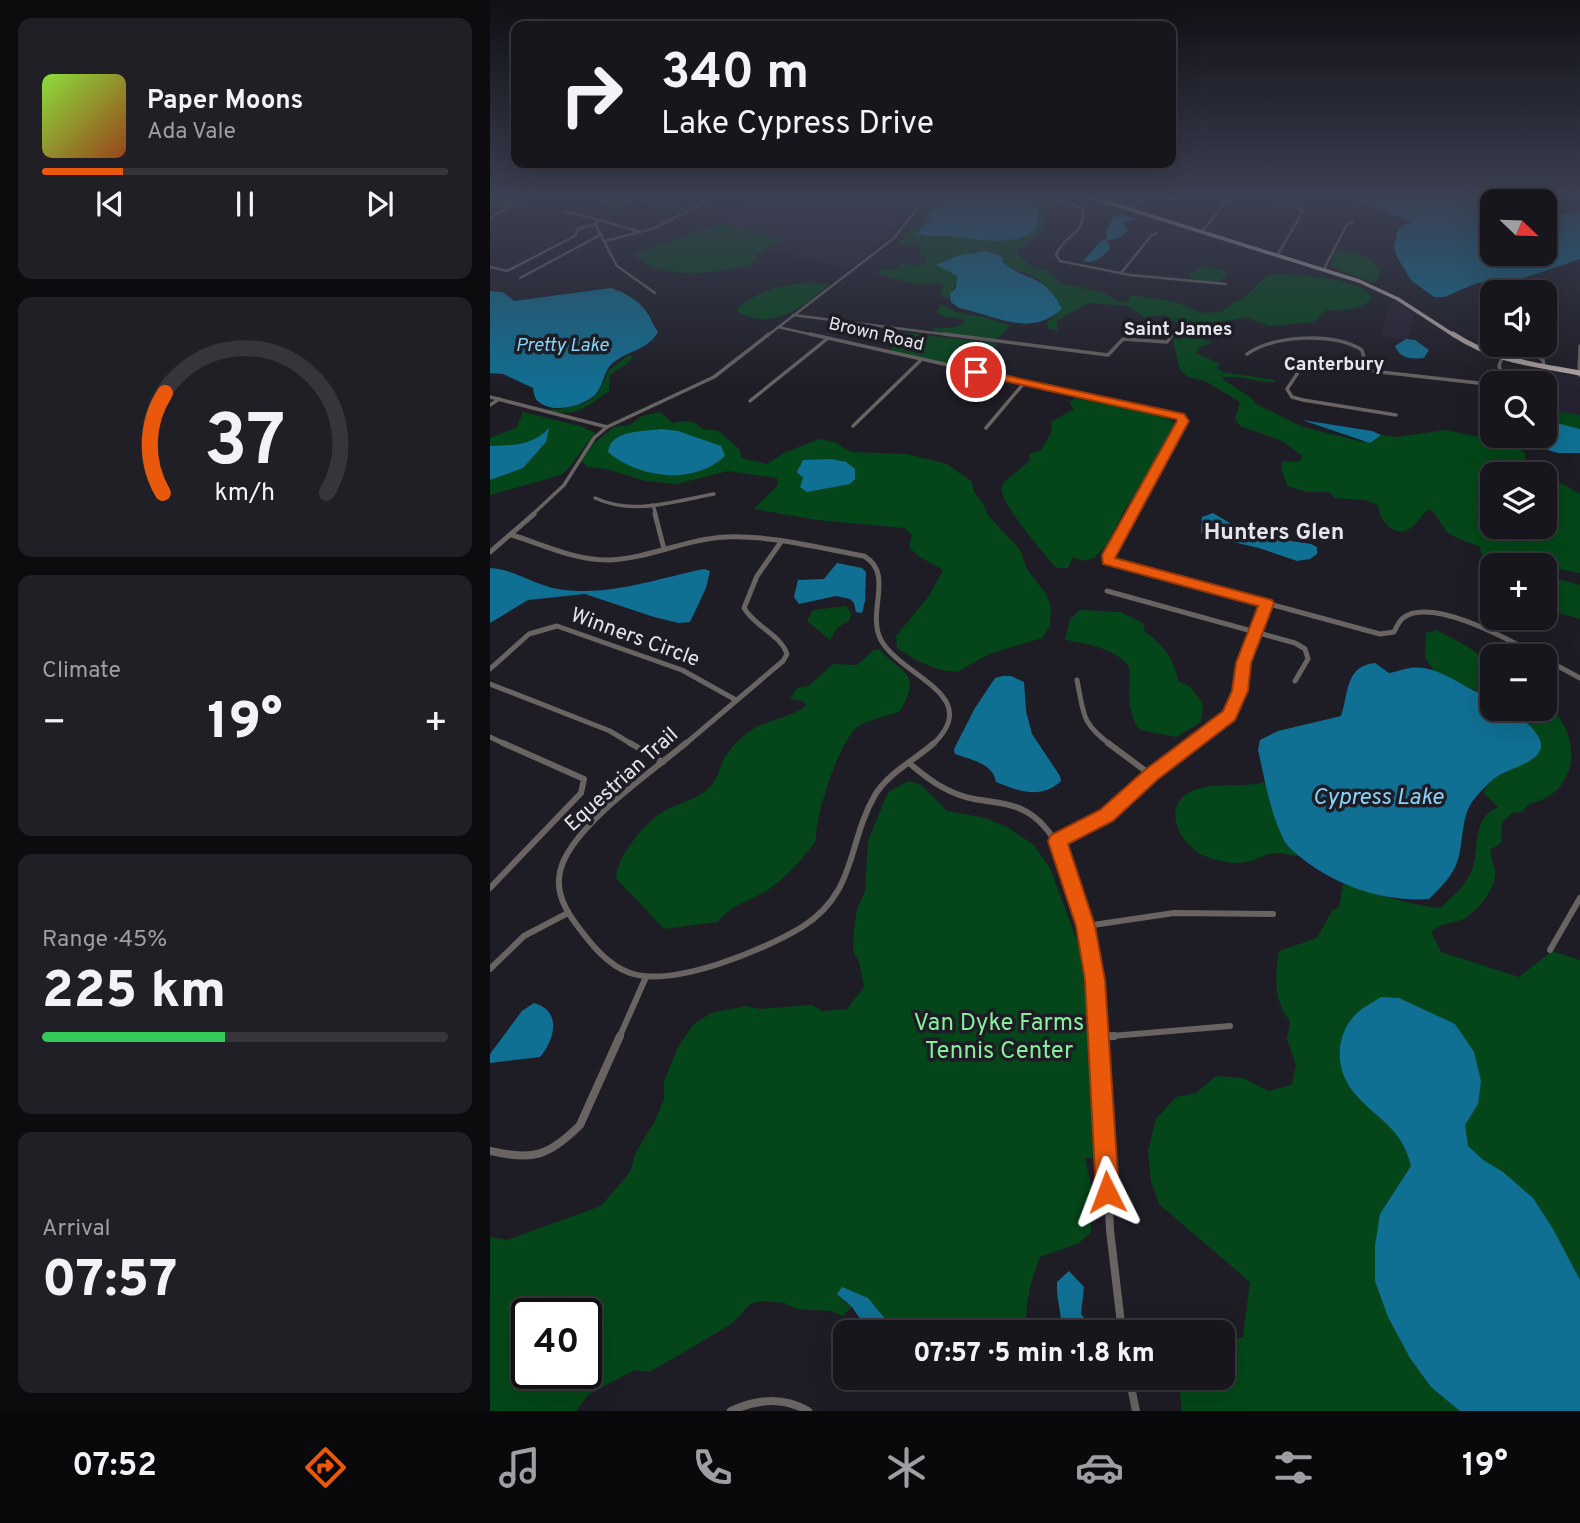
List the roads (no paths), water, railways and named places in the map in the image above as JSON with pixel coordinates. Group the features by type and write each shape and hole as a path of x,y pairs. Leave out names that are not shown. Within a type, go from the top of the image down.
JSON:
{"main road":[{"path":"1299,261 1385,293 1461,344 1501,359 1580,374"},
{"path":"1501,359 1580,374"}],"street":[{"path":"490,267 507,271 527,261"},
{"path":"520,278 552,261"},
{"path":"615,261 617,266 655,293"},
{"path":"490,552 512,535 564,485 594,438 607,428 696,387 864,261"},
{"path":"1060,261 1121,273 1226,284"},
{"path":"1121,273 1131,261"},
{"path":"1324,269 1328,261"},
{"path":"793,315 1108,355 1123,339 1167,342 1171,340 1174,330"},
{"name":"Brown Road","path":"778,327 1180,417 1183,421 1108,555 1108,561 1380,634 1394,632 1402,618 1411,614 1431,613 1476,625 1515,644"},
{"path":"1247,354 1263,344 1286,338 1339,342 1361,348 1365,354 1367,370"},
{"path":"750,401 827,339"},
{"path":"1580,346 1580,374"},
{"path":"1538,357 1543,360 1544,366"},
{"path":"1396,415 1303,400 1288,393 1287,389 1303,365 1487,384 1501,379 1501,359"},
{"path":"853,426 921,360"},
{"path":"986,428 1024,383"},
{"path":"490,397 607,428"},
{"path":"490,405 499,399"},
{"path":"595,498 604,504 620,507 653,505 714,494"},
{"path":"653,505 664,550"},
{"name":"Equestrian Trail","path":"512,535 593,559 625,559 725,537 781,542 864,556 878,565 881,573 874,617 879,637 894,657 946,698 953,711 952,722 946,733 891,775 876,792 846,878 834,899 817,917 775,942 673,975 646,977 625,972 608,963 566,914 559,898 558,881 563,863 572,845 589,825 783,661 787,654 784,645 748,619 744,608 757,576 781,542"},
{"path":"1107,591 1295,643 1304,649 1308,659 1295,681"},
{"path":"1057,841 1107,815 1151,775 1229,715 1240,691 1244,663 1266,603"},
{"name":"Winners Circle","path":"490,669 532,631 545,626 557,626 682,670 736,700"},
{"path":"1557,666 1580,678"},
{"path":"1077,680 1084,716 1090,729 1151,775"},
{"path":"490,684 610,731 663,762"},
{"path":"490,737 584,779 581,793 490,888"},
{"path":"909,763 948,792 969,798 1003,802 1024,809 1044,823 1057,841 1086,926 1095,980 1109,1218 1121,1320"},
{"path":"1550,950 1580,898"},
{"path":"1086,926 1174,913 1273,914"},
{"path":"490,969 524,936 566,914"},
{"path":"490,1150 519,1159 534,1157 550,1151 566,1140 580,1125 646,977"},
{"path":"1100,1037 1230,1026"},
{"path":"1132,1390 1136,1411"},
{"path":"731,1411 747,1403 775,1400 808,1411"}],"water":[{"path":"946,261 1002,261 1041,283 1062,309 1050,318 1025,324 959,308 951,302 950,294 956,288 957,276 936,265"},
{"path":"1399,261 1480,261 1480,266 1558,266 1558,261 1575,261 1518,280 1480,280 1480,283 1444,297 1434,297 1411,280"},
{"name":"Pretty Lake","path":"611,288 639,303 658,332 649,343 610,365 598,391 590,399 568,407 552,408 537,401 533,388 503,374 490,373 490,291 503,292 514,301"},
{"path":"1406,339 1415,340 1429,350 1424,358 1411,358 1400,354 1395,346"},
{"path":"1302,420 1372,431 1381,435 1370,443"},
{"path":"1557,423 1580,429 1580,453 1547,448 1557,448"},
{"path":"549,428 546,442 523,468 490,480 490,446 529,441"},
{"path":"661,429 678,431 721,446 725,456 698,471 667,475 635,468 608,452 610,445 622,435"},
{"path":"832,459 846,462 855,469 855,479 850,484 807,492 800,487 803,478 797,472 803,460"},
{"path":"1213,513 1250,535 1311,544 1317,547 1317,554 1310,559 1297,561 1259,548 1207,536 1201,533 1202,517"},
{"path":"837,563 862,568 866,572 862,613 856,612 850,599 836,596 799,604 794,597 798,580 824,579"},
{"path":"490,568 507,571 549,587 577,591 613,589 704,569 710,571 706,588 690,622 679,623 654,617 585,594 528,600 490,623"},
{"name":"Cypress Lake","path":"1375,663 1389,673 1421,668 1442,674 1480,693 1480,721 1524,721 1539,737 1541,746 1532,760 1495,778 1472,802 1468,809 1456,865 1429,899 1379,895 1332,878 1289,847 1275,820 1258,750 1260,740 1278,731 1341,716 1353,675 1365,665"},
{"path":"1011,676 1024,682 1026,711 1032,734 1060,776 1061,781 1046,790 1021,791 996,782 991,770 986,766 955,754 954,749 975,708 995,678"},
{"path":"1381,997 1399,998 1455,1024 1474,1052 1481,1081 1478,1104 1465,1125 1468,1146 1533,1198 1580,1280 1580,1411 1460,1411 1431,1387 1410,1358 1388,1317 1375,1281 1375,1246 1380,1214 1411,1166 1396,1134 1349,1085 1344,1075 1340,1053 1344,1031 1350,1021"},
{"path":"534,1003 549,1012 553,1026 549,1042 540,1057 490,1063 490,1054 522,1011"},
{"path":"1069,1271 1084,1287 1081,1314 1086,1320 1061,1320 1057,1282"},
{"path":"842,1287 868,1298 886,1320 861,1320 852,1307 837,1294"}],"district":[{"name":"Saint James","path":"1178,330"},
{"name":"Canterbury","path":"1334,365"},
{"name":"Hunters Glen","path":"1274,533"}],"park label":[{"name":"Van Dyke Farms Tennis Center","path":"999,1038"}]}
